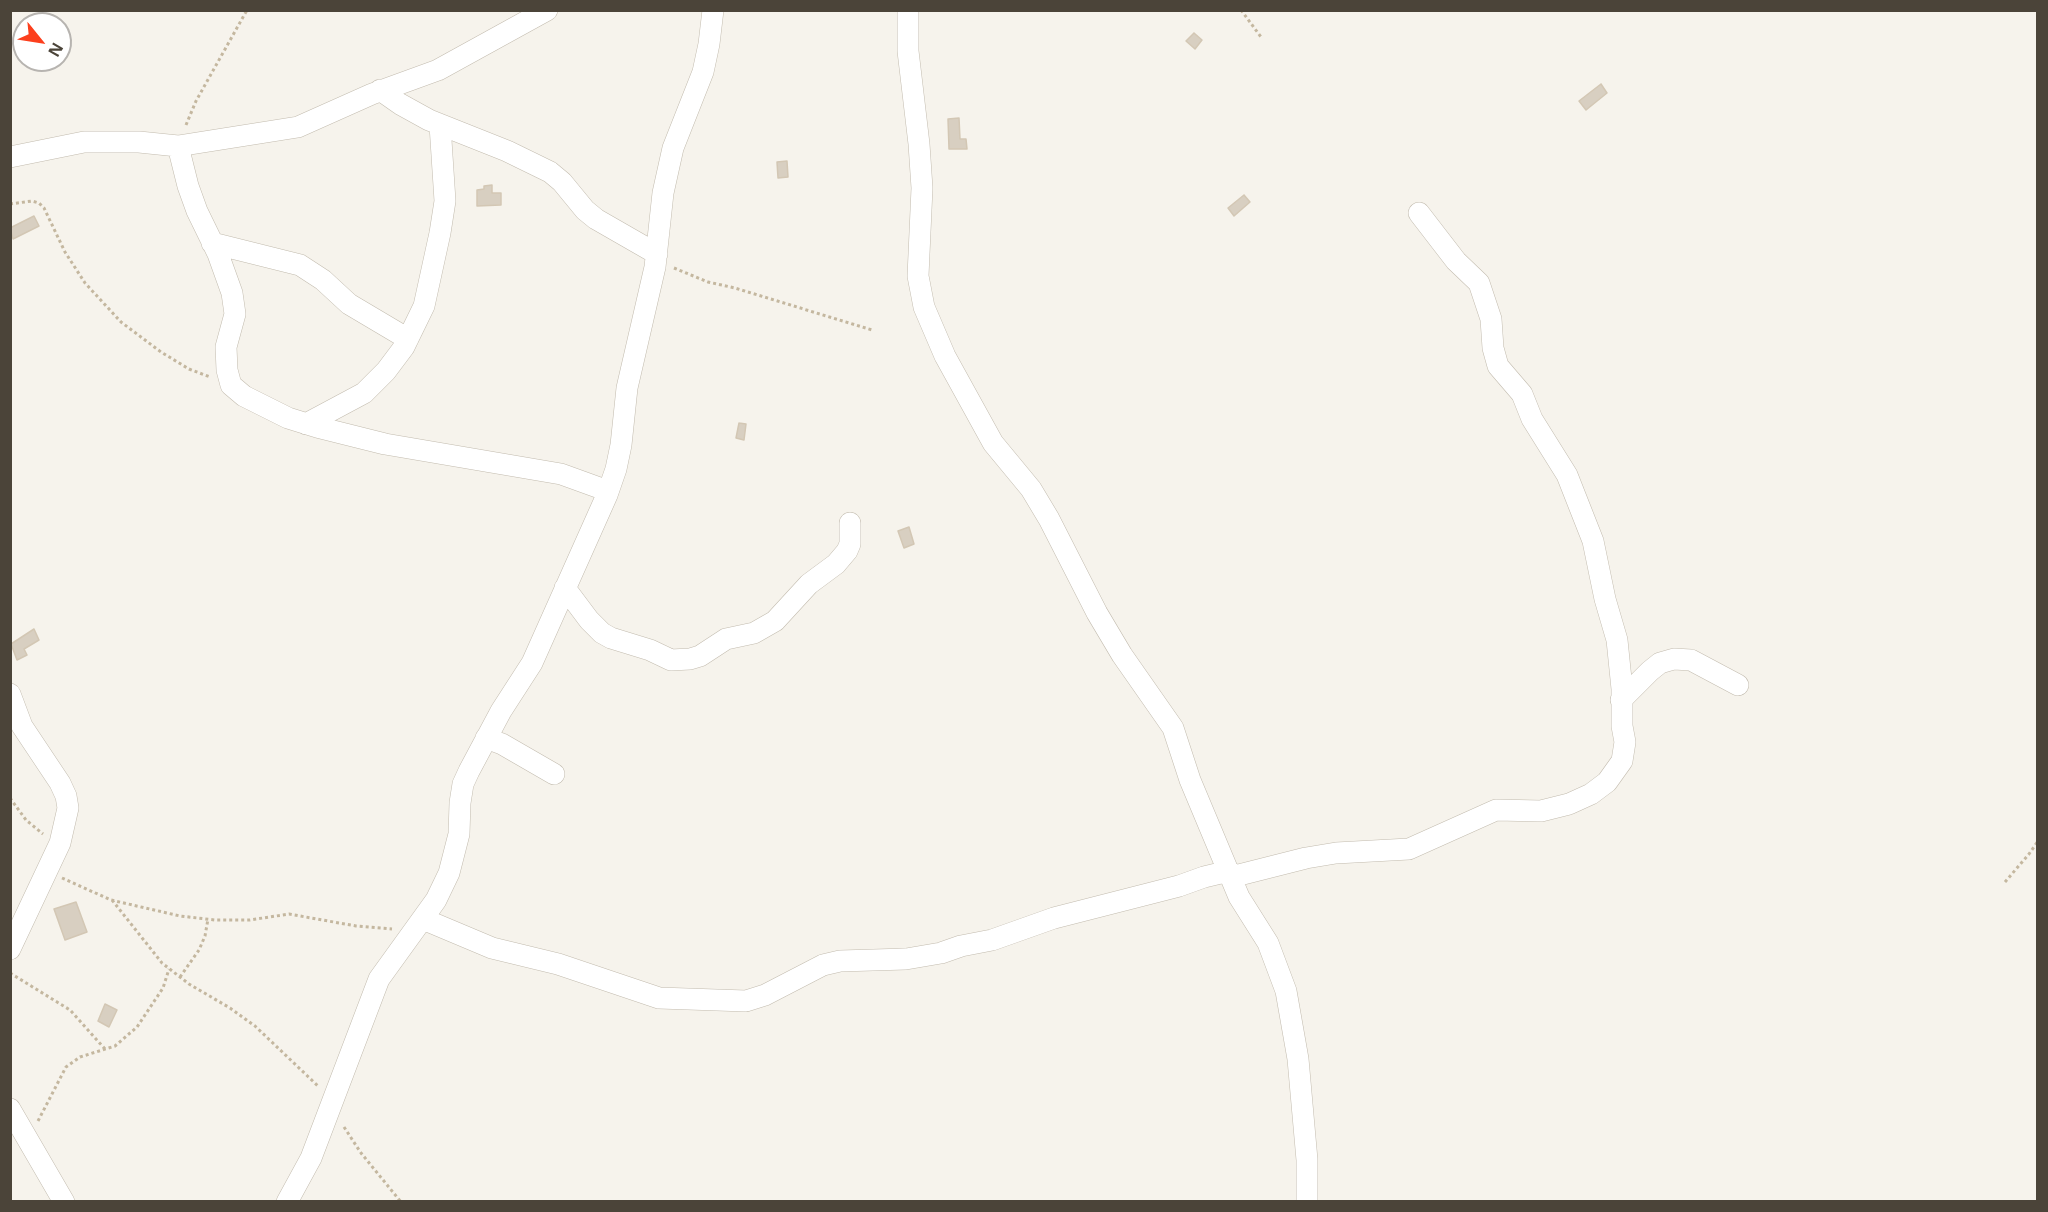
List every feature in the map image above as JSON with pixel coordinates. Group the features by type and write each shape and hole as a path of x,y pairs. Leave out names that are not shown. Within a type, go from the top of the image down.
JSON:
{"street":[{"path":"10,158 84,142 139,142 178,146 298,127 380,90 438,70 547,10"},
{"path":"287,1202 311,1158 379,979 436,900 449,873 459,834 463,784 486,738 532,663 609,491 621,445 627,388 657,256 663,193 673,148 703,72 713,10"},
{"path":"908,10 908,51 920,144 922,188 918,276 924,307 945,356 993,443 1031,489 1102,622 1173,728 1190,780 1239,897 1268,943 1286,991 1298,1059 1307,1160 1307,1202"},
{"path":"380,90 418,115 550,171 596,219 657,256"},
{"path":"306,424 364,393 386,371 408,339 424,306 445,201 440,125"},
{"path":"178,146 188,186 228,276 232,293 235,314 226,347 227,370 231,385 253,401 306,424 385,444 561,474 609,491"},
{"path":"419,925 492,948 558,964 659,998 746,1001 824,965 840,961 906,959 941,953 961,946 992,940 1065,915 1179,886 1204,877 1336,853 1409,849 1496,810 1541,811 1569,804 1592,794 1607,782 1622,761 1624,742 1617,640 1605,599 1593,541 1571,484 1532,419 1522,394 1498,366 1493,348 1491,319 1479,283 1456,261 1419,213"},
{"path":"212,243 300,265 323,280 348,304 408,339"},
{"path":"565,588 602,633 671,660 690,660 726,639 754,633 775,621 809,584 836,564 847,551 850,544 850,523"},
{"path":"1621,700 1660,663 1674,659 1691,660 1738,685"},
{"path":"10,694 22,726 60,783 66,796 68,814 60,843 10,948"},
{"path":"486,738 502,744 554,774"},
{"path":"10,1109 64,1202"}],"path":[{"path":"178,146 196,101 247,10"},
{"path":"1241,10 1261,37"},
{"path":"10,204 32,201 44,208 65,252 85,283 121,322 160,352 189,369 231,385"},
{"path":"657,256 708,282 735,288 872,330"},
{"path":"10,798 33,828 60,843"},
{"path":"2005,882 2037,841"},
{"path":"47,871 111,900 180,916 208,920 250,920 289,914 356,926 419,925"},
{"path":"111,900 169,969 255,1026 332,1105 361,1153 401,1202"},
{"path":"180,977 199,950 208,920"},
{"path":"28,1140 66,1067 80,1057 115,1046 137,1027 163,988 169,969"},
{"path":"10,973 70,1010 105,1049"}],"building":[{"path":"1194,33 1202,40 1195,49 1186,41"},
{"path":"1601,84 1607,93 1586,110 1579,101"},
{"path":"959,118 960,139 966,139 967,149 949,149 948,119"},
{"path":"787,161 788,177 778,178 777,162"},
{"path":"492,185 492,193 501,193 501,205 477,206 477,190"},
{"path":"1244,195 1250,202 1234,216 1228,208"},
{"path":"34,216 39,226 13,239 10,228"},
{"path":"739,423 746,424 744,440 736,438"},
{"path":"909,527 914,544 904,548 898,531"},
{"path":"34,629 39,640 24,649 27,655 17,660 11,644"},
{"path":"76,902 87,932 65,940 54,909"},
{"path":"105,1004 117,1010 109,1027 98,1021"}]}
